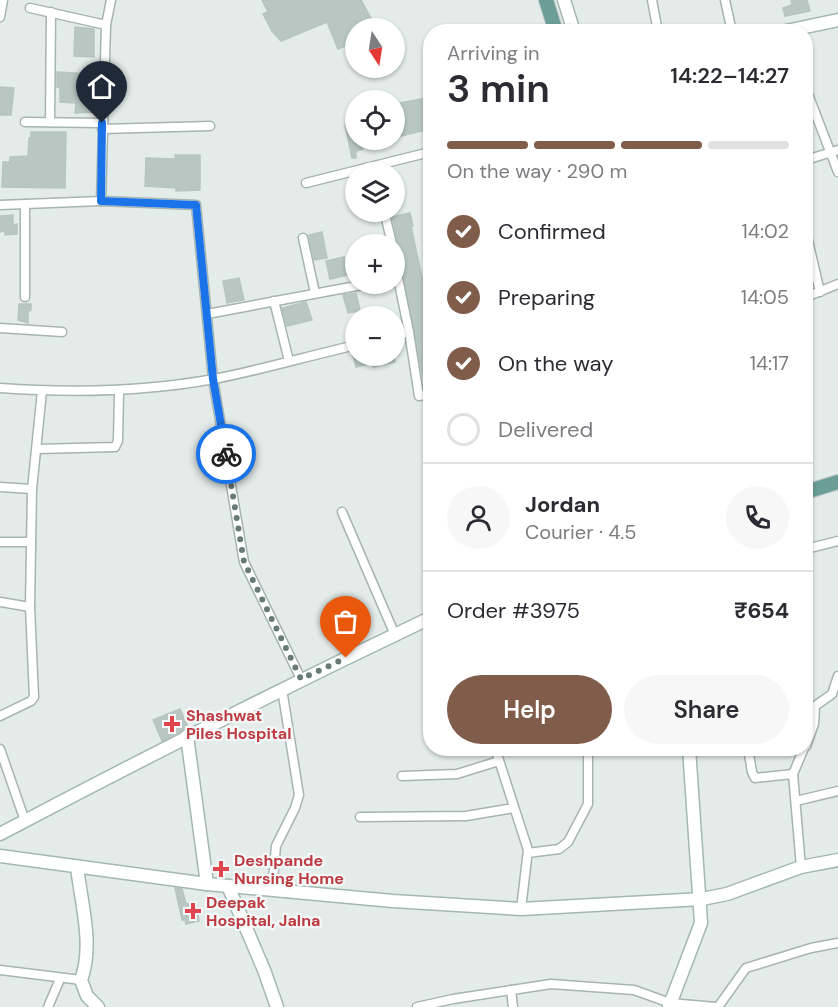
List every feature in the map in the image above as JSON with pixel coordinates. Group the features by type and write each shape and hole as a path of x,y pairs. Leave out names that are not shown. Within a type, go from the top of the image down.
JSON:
{"main road":[{"path":"546,0 554,24"},
{"path":"813,490 838,482"}],"street":[{"path":"0,17 3,0"},
{"path":"101,201 106,25 111,0"},
{"path":"564,0 572,24"},
{"path":"652,0 656,24"},
{"path":"725,0 730,24"},
{"path":"30,8 106,25"},
{"path":"50,122 51,12"},
{"path":"813,25 838,20"},
{"path":"813,105 835,152 838,172"},
{"path":"25,122 102,126 210,126"},
{"path":"813,158 835,152"},
{"path":"306,183 423,154"},
{"path":"0,205 101,201 196,205 213,379 244,562 301,679"},
{"path":"25,204 25,297"},
{"path":"303,238 315,293"},
{"path":"813,262 820,292"},
{"path":"813,294 838,284"},
{"path":"207,314 345,288"},
{"path":"400,294 409,332 419,396 423,395"},
{"path":"274,301 289,361"},
{"path":"0,328 62,332"},
{"path":"405,333 409,332"},
{"path":"0,388 42,391 119,391 213,379 345,348"},
{"path":"0,716 34,698 30,607 32,489 42,391"},
{"path":"37,449 115,447 118,441 119,391"},
{"path":"0,487 32,489"},
{"path":"342,512 395,635"},
{"path":"813,547 838,541"},
{"path":"0,542 32,542"},
{"path":"0,602 30,607"},
{"path":"0,834 187,736 423,621"},
{"path":"813,727 815,706 832,694 838,676"},
{"path":"272,890 276,846 298,795 282,689"},
{"path":"187,736 207,884"},
{"path":"0,749 25,821"},
{"path":"497,756 528,853 521,909"},
{"path":"528,853 560,849 568,842 588,804 588,756"},
{"path":"669,1005 701,924 690,756"},
{"path":"749,756 755,778 794,774"},
{"path":"801,756 794,774 801,867"},
{"path":"402,776 457,774 499,761"},
{"path":"796,801 838,791"},
{"path":"360,817 466,816 514,808"},
{"path":"0,856 207,884 393,901 521,909 699,899 726,894 801,867 838,860"},
{"path":"77,867 87,947 86,968 81,980 87,996 98,1007"},
{"path":"228,886 264,970 277,1007"},
{"path":"417,1007 551,984 634,990 669,1005 717,1007 746,969 811,948 838,943"},
{"path":"0,970 81,980"},
{"path":"48,1007 60,979"},
{"path":"511,990 513,1007"}],"building":[{"path":"262,0 361,0 371,18 345,18 345,46 338,49 327,22 281,41 272,31 263,14 268,12"},
{"path":"807,0 810,11 785,16 783,8 792,5 791,1"},
{"path":"75,27 94,29 94,57 74,56"},
{"path":"57,72 93,74 94,112 75,113 76,103 60,102"},
{"path":"0,87 14,88 11,115 0,115"},
{"path":"423,99 423,131 405,135 405,102"},
{"path":"31,132 66,132 65,188 2,187 3,162 10,162 10,157 28,156"},
{"path":"350,150 360,150 356,151 356,158 352,158"},
{"path":"175,155 200,155 200,190 176,191 176,188 145,186 146,158 176,159"},
{"path":"410,213 423,282 423,378 405,284 405,234 396,234 393,222 405,222 405,214"},
{"path":"13,215 13,225 17,224 17,234 5,235 5,231 0,232 0,216"},
{"path":"322,232 327,258 314,260 309,235"},
{"path":"344,257 345,276 330,279 326,261"},
{"path":"239,278 244,300 227,303 223,281"},
{"path":"356,294 359,306 346,306 343,295"},
{"path":"306,302 312,320 287,326 282,308"},
{"path":"19,304 31,304 28,323 18,320"},
{"path":"180,709 188,727 162,741 153,720"},
{"path":"175,888 182,889 186,904 196,902 199,921 186,924 185,920 182,920"}],"way so far":[{"path":"226,454 244,562 301,679 346,658"}],"place":[{"name":"Shashwat Piles Hospital","path":"172,724"},
{"name":"Deshpande Nursing Home","path":"221,869"},
{"name":"Deepak Hospital, Jalna","path":"193,911"}],"route":[{"path":"102,123 101,201 196,205 213,379 226,454"}]}
